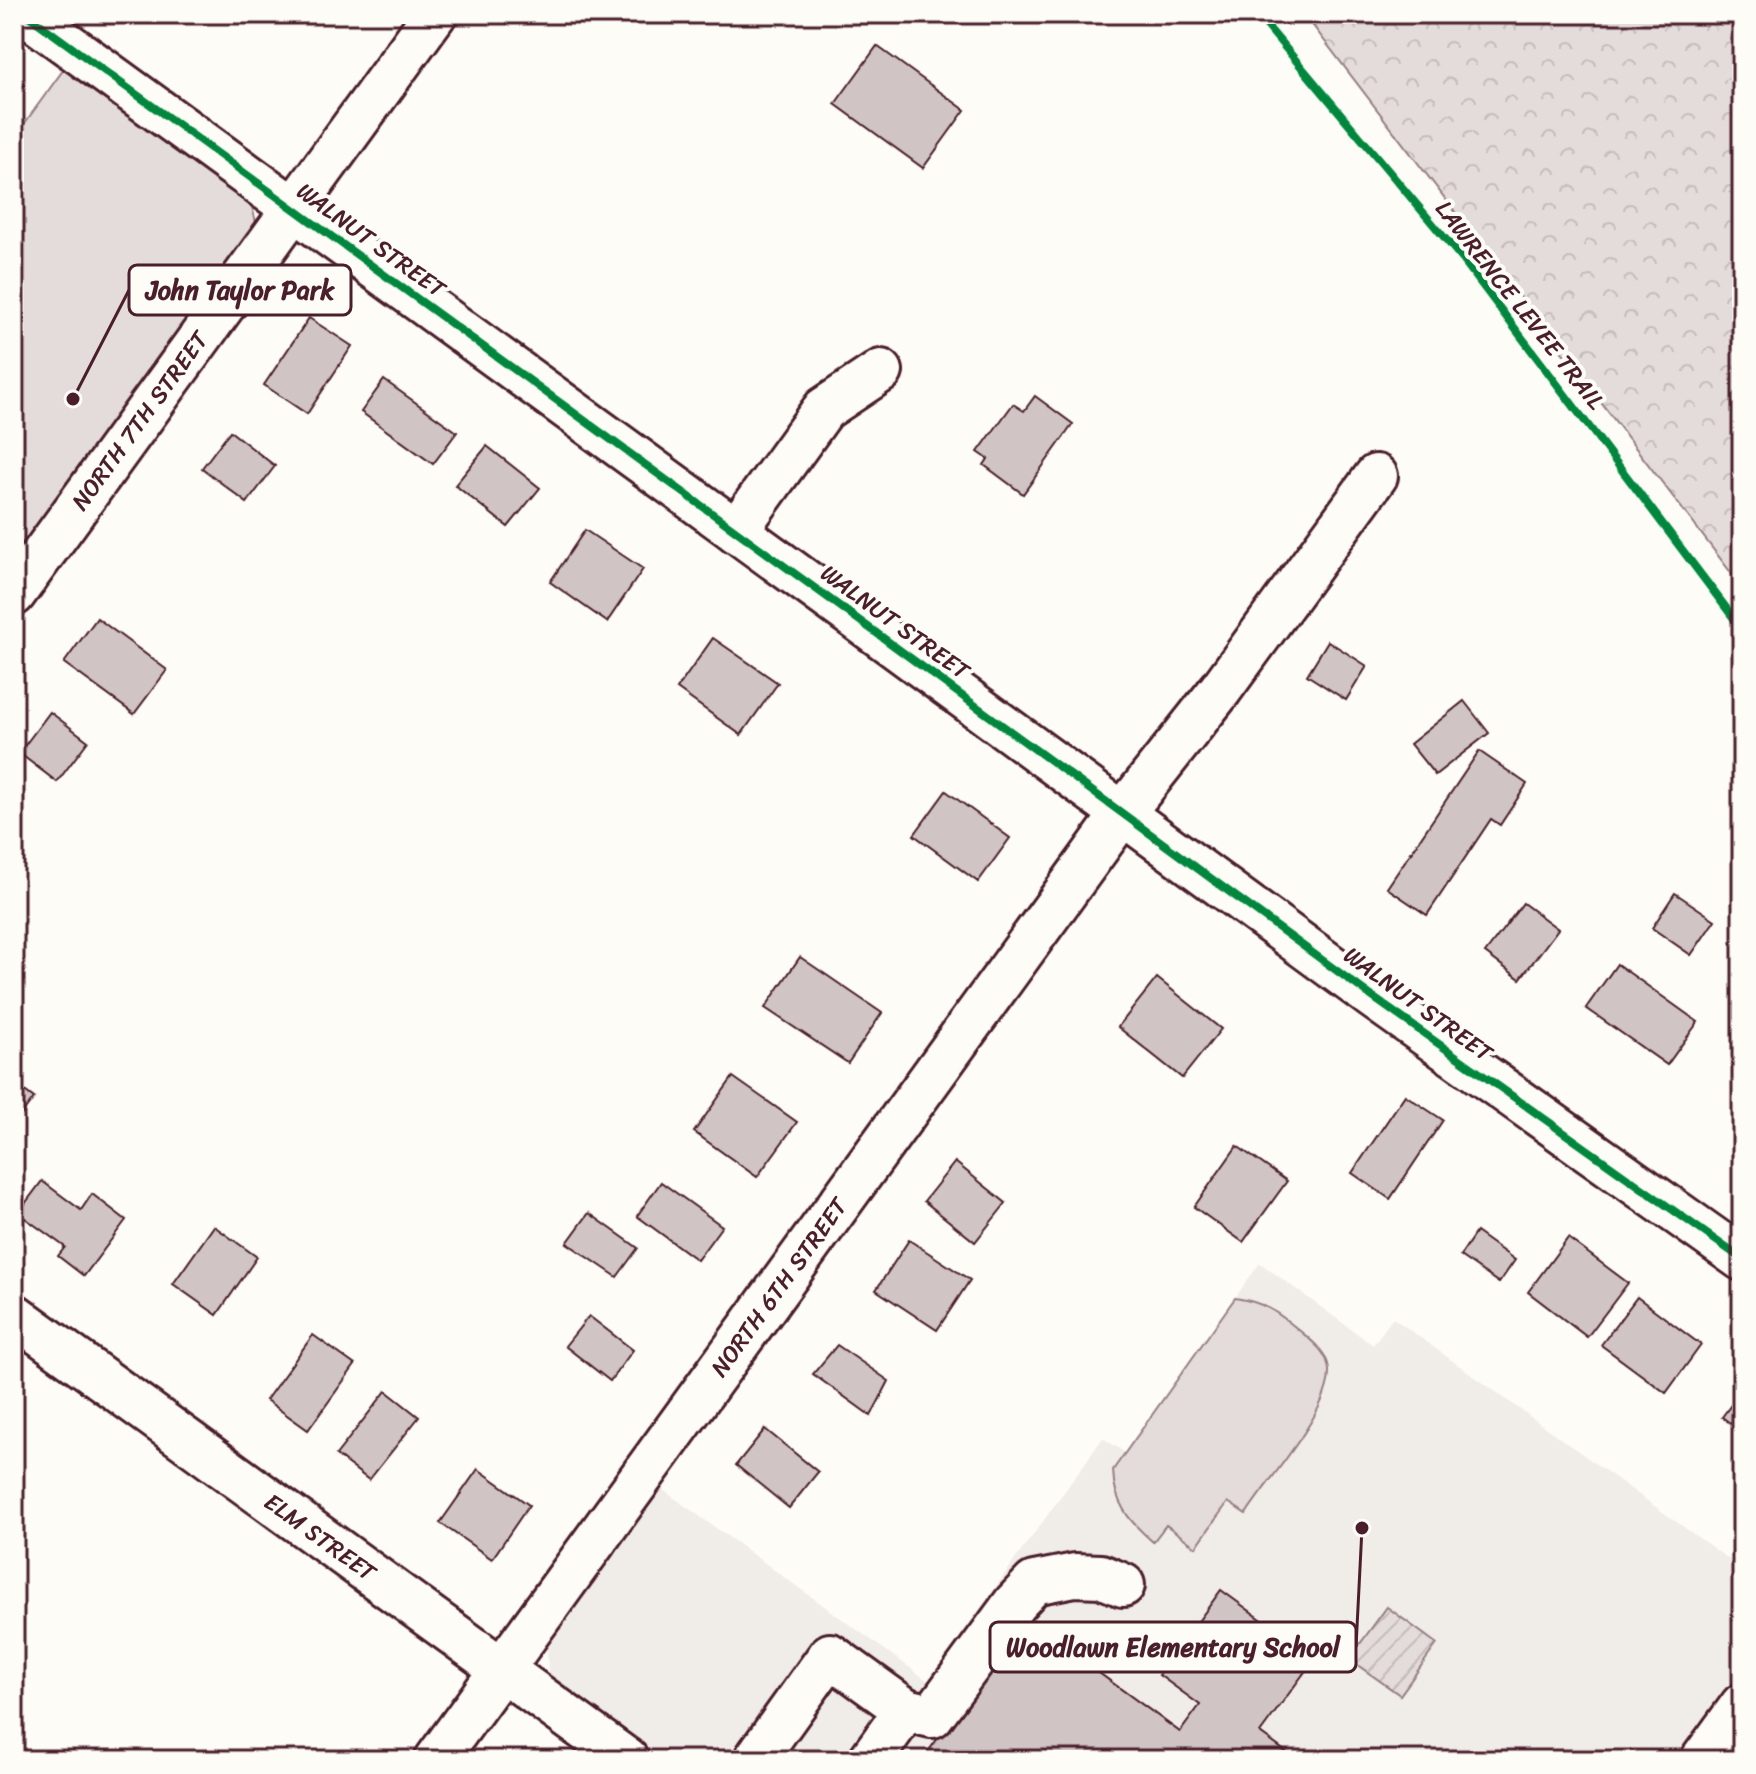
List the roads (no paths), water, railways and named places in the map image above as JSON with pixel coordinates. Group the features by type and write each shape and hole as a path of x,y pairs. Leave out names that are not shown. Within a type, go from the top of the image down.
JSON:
{"street":[{"name":"WALNUT STREET","path":"26,14 1374,998 1742,1259"},
{"name":"NORTH 7TH STREET","path":"14,594 435,14"},
{"path":"736,531 824,409 881,371"},
{"name":"NORTH 6TH STREET","path":"436,1760 1123,813 1221,689 1376,476"},
{"name":"ELM STREET","path":"14,1315 627,1760"},
{"path":"762,1760 757,1757 830,1655 906,1710 932,1716 1015,1603 1034,1583 1075,1575 1101,1576 1123,1585"},
{"path":"1702,1760 1742,1705"},
{"path":"870,1760 906,1710"}],"place":[{"name":"John Taylor Park","path":"73,399"},
{"name":"Woodlawn Elementary School","path":"1362,1528"}]}
